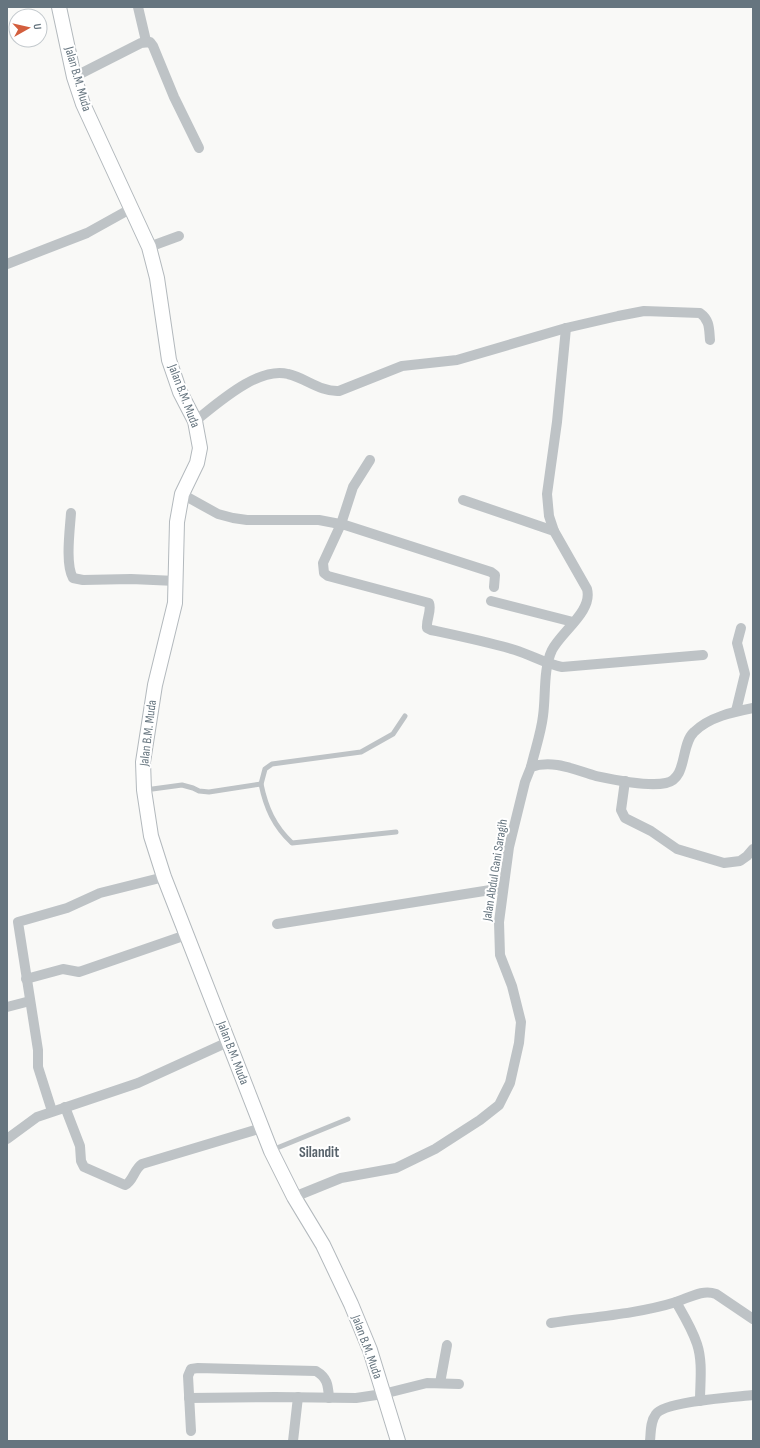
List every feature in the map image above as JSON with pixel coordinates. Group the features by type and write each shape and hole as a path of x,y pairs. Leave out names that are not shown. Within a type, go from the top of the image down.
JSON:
{"street":[{"name":"Jalan B.M. Muda","path":"59,7 74,77 90,119 149,247 157,278 169,360 180,392 195,421 200,448 197,463 182,494 177,522 175,603 155,685 145,738 143,762 144,790 150,836 186,935 271,1151 294,1197 323,1245 351,1304 370,1350 398,1441"},
{"path":"138,7 146,41"},
{"path":"74,77 146,41"},
{"path":"146,41 150,42 153,46 174,97 199,148"},
{"path":"7,264 87,233 132,208"},
{"path":"149,247 179,236"},
{"path":"195,421 252,381 271,373 288,373 329,392 339,392 402,366 457,360 566,328 644,311 700,313 706,317 710,340"},
{"path":"547,662 552,649 585,607 589,597 587,589 554,531 547,494 557,422 566,328"},
{"path":"370,460 353,487 340,524 323,563 324,573 328,576 429,603 430,607 426,623 427,628 431,630 503,647 562,667 703,655"},
{"path":"182,494 218,514 233,518 247,520 319,520 340,524 491,572 495,576 494,587"},
{"path":"463,500 554,531"},
{"path":"71,513 70,573 73,578 83,580 131,579 176,581"},
{"path":"491,601 573,622"},
{"path":"736,711 745,674 737,643 741,628"},
{"name":"Jalan Abdul Gani Saragih","path":"294,1197 341,1178 396,1168 435,1149 480,1120 499,1105 510,1083 519,1043 521,1022 512,986 500,955 499,922 509,848 525,782 531,767 543,718 547,662"},
{"path":"531,767 542,763 556,764 598,776 650,784 671,782 679,773 688,742 693,733 704,724 736,711 753,708"},
{"path":"625,780 621,810 622,815 656,834 674,848 724,863 744,859 753,849"},
{"path":"52,1111 38,1067 38,1050 18,924 19,922 67,908 100,893 164,877"},
{"path":"277,924 503,888"},
{"path":"26,980 63,969 79,972 186,935"},
{"path":"7,1007 30,1001"},
{"path":"7,1139 37,1117 138,1083 228,1042"},
{"path":"66,1107 80,1146 83,1165 125,1186 128,1184 138,1167 142,1164 262,1128"},
{"path":"552,1324 660,1306 710,1292 716,1294 753,1319"},
{"path":"676,1302 698,1346 700,1401"},
{"path":"440,1383 447,1345"},
{"path":"191,1431 188,1376 191,1369 316,1371 324,1375 327,1382 329,1398"},
{"path":"190,1398 356,1398 383,1394 423,1383 459,1384"},
{"path":"650,1441 652,1422 656,1412 668,1407 700,1401 753,1395"},
{"path":"292,1441 298,1397"}],"lane":[{"path":"396,832 292,843 281,833 271,818 261,784 265,769 272,764 361,752 393,734 405,716"},
{"path":"144,790 182,786 209,792 261,784"},
{"path":"271,1151 348,1119"}],"district":[{"name":"Silandit","path":"319,1152"}]}
